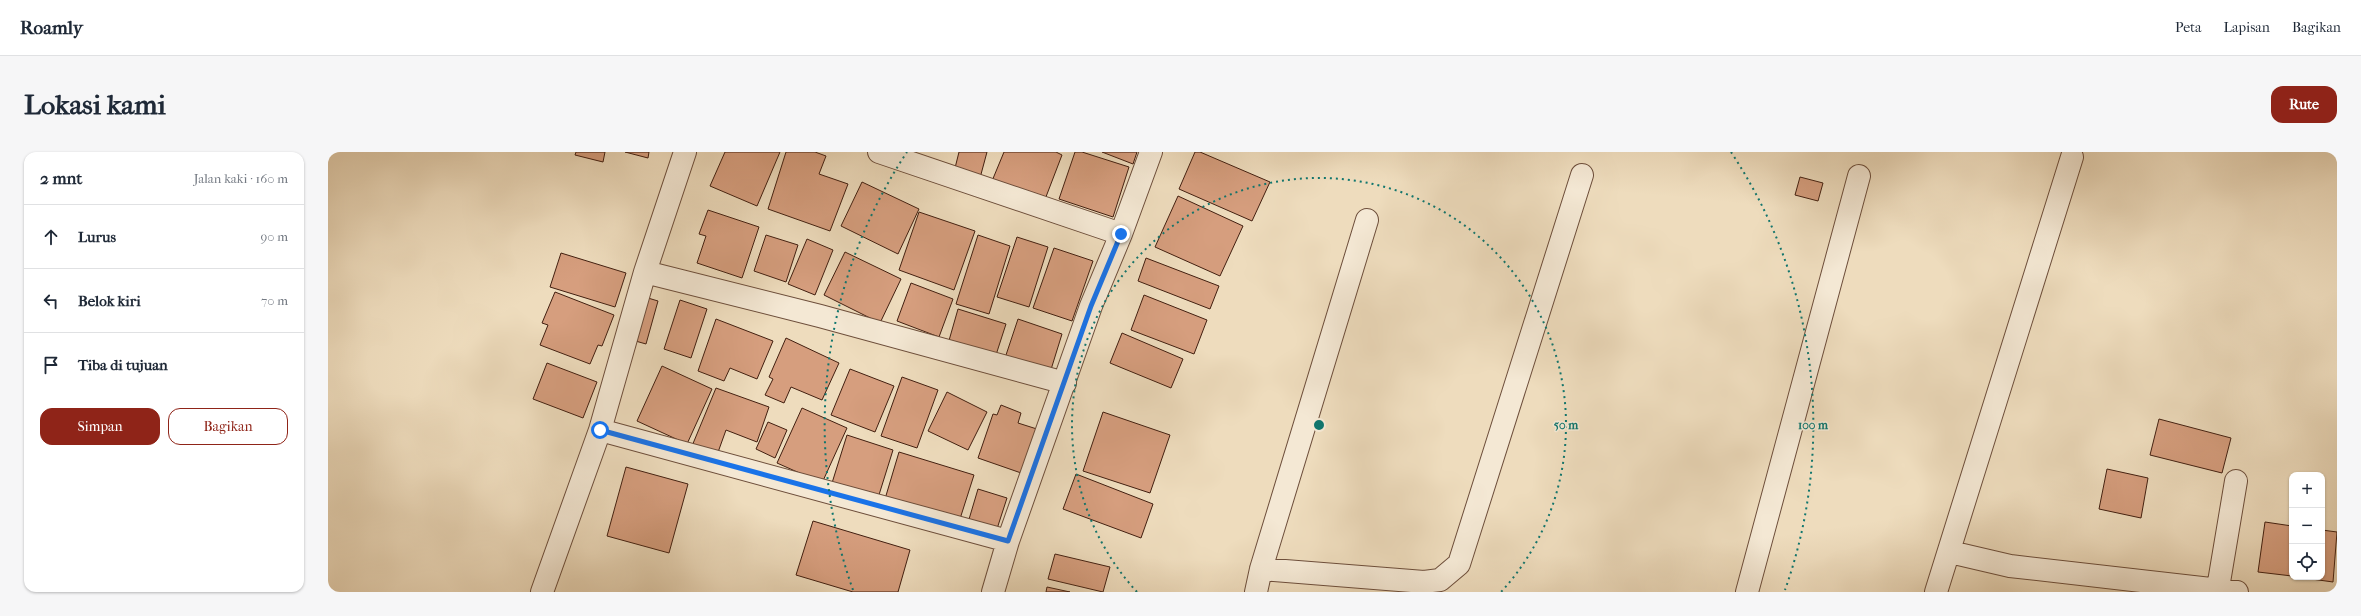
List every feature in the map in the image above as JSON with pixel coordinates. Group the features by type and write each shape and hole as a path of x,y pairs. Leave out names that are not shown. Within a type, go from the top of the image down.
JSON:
{"street":[{"path":"542,592 600,430 645,272 685,152"},
{"path":"879,152 1121,234"},
{"path":"992,592 1008,541 1091,306 1121,234 1151,152"},
{"path":"1936,592 1950,552 2072,157"},
{"path":"1261,569 1424,582 1440,580 1459,564 1582,175"},
{"path":"1747,592 1860,176"},
{"path":"1256,592 1261,569 1368,220"},
{"path":"645,272 820,316 1065,383"},
{"path":"600,430 1008,541"},
{"path":"1950,552 2010,566 2100,578 2228,590 2236,481"}],"building":[{"path":"576,152 605,152 603,162 575,155"},
{"path":"625,152 649,152 648,158"},
{"path":"725,152 780,152 757,206 710,186"},
{"path":"786,152 815,152 826,156 819,174 848,184 830,231 768,209"},
{"path":"959,152 987,152 980,178 954,172"},
{"path":"1004,152 1056,152 1062,155 1044,202 992,181"},
{"path":"1075,152 1082,152 1129,167 1113,217 1059,199"},
{"path":"1102,152 1137,152 1133,164"},
{"path":"1195,152 1200,152 1270,182 1252,221 1179,189"},
{"path":"1800,177 1823,183 1818,201 1795,195"},
{"path":"862,182 919,209 898,254 841,226"},
{"path":"1178,196 1243,226 1220,276 1155,247"},
{"path":"708,210 759,227 742,278 697,263 706,236 699,234"},
{"path":"919,212 975,231 954,290 899,270"},
{"path":"766,235 798,245 786,282 754,271"},
{"path":"978,235 1010,246 989,314 956,304"},
{"path":"1017,237 1048,247 1029,307 997,297"},
{"path":"807,239 833,250 815,295 788,284"},
{"path":"1054,248 1093,261 1072,321 1033,308"},
{"path":"845,252 901,279 880,323 824,295"},
{"path":"561,253 626,273 615,307 550,287"},
{"path":"1146,258 1219,286 1210,309 1138,281"},
{"path":"911,283 953,299 939,337 897,321"},
{"path":"555,292 614,315 602,346 598,345 590,364 540,345 548,325 542,323"},
{"path":"638,295 658,301 646,344 625,338"},
{"path":"1144,295 1207,320 1194,354 1131,330"},
{"path":"680,300 707,309 691,358 664,349"},
{"path":"958,309 1006,324 995,358 948,344"},
{"path":"716,319 773,341 757,379 730,368 724,381 698,371"},
{"path":"1018,319 1062,334 1049,376 1004,361"},
{"path":"1122,333 1183,359 1171,388 1110,363"},
{"path":"786,338 839,363 822,400 791,387 784,403 765,395 773,379 769,377"},
{"path":"547,363 597,382 583,418 533,399"},
{"path":"662,366 712,389 687,444 637,421"},
{"path":"850,369 894,386 875,432 831,415"},
{"path":"902,377 938,390 917,448 881,436"},
{"path":"716,388 769,407 757,442 726,430 717,455 692,446"},
{"path":"947,392 987,412 968,450 928,431"},
{"path":"1001,405 1021,413 1018,423 1040,430 1024,474 978,458 993,414 997,415"},
{"path":"802,408 847,428 822,483 777,463"},
{"path":"1103,412 1170,435 1150,493 1083,471"},
{"path":"2159,419 2231,438 2222,473 2150,455"},
{"path":"768,422 787,430 775,458 756,449"},
{"path":"847,435 893,450 878,498 832,483"},
{"path":"899,452 974,475 959,522 885,499"},
{"path":"626,467 688,484 669,553 607,536"},
{"path":"2107,469 2148,478 2141,518 2099,509"},
{"path":"1076,474 1153,504 1141,538 1063,509"},
{"path":"978,489 1007,498 995,535 967,526"},
{"path":"813,521 910,550 898,592 853,592 796,575"},
{"path":"2265,522 2289,526 2289,576 2258,572"},
{"path":"2325,530 2337,532 2333,582 2319,580 2325,580"},
{"path":"1055,554 1110,567 1103,592 1048,579"},
{"path":"1047,587 1070,592 1046,592"}],"route":[{"path":"600,430 1008,541 1091,306 1121,234"}]}
